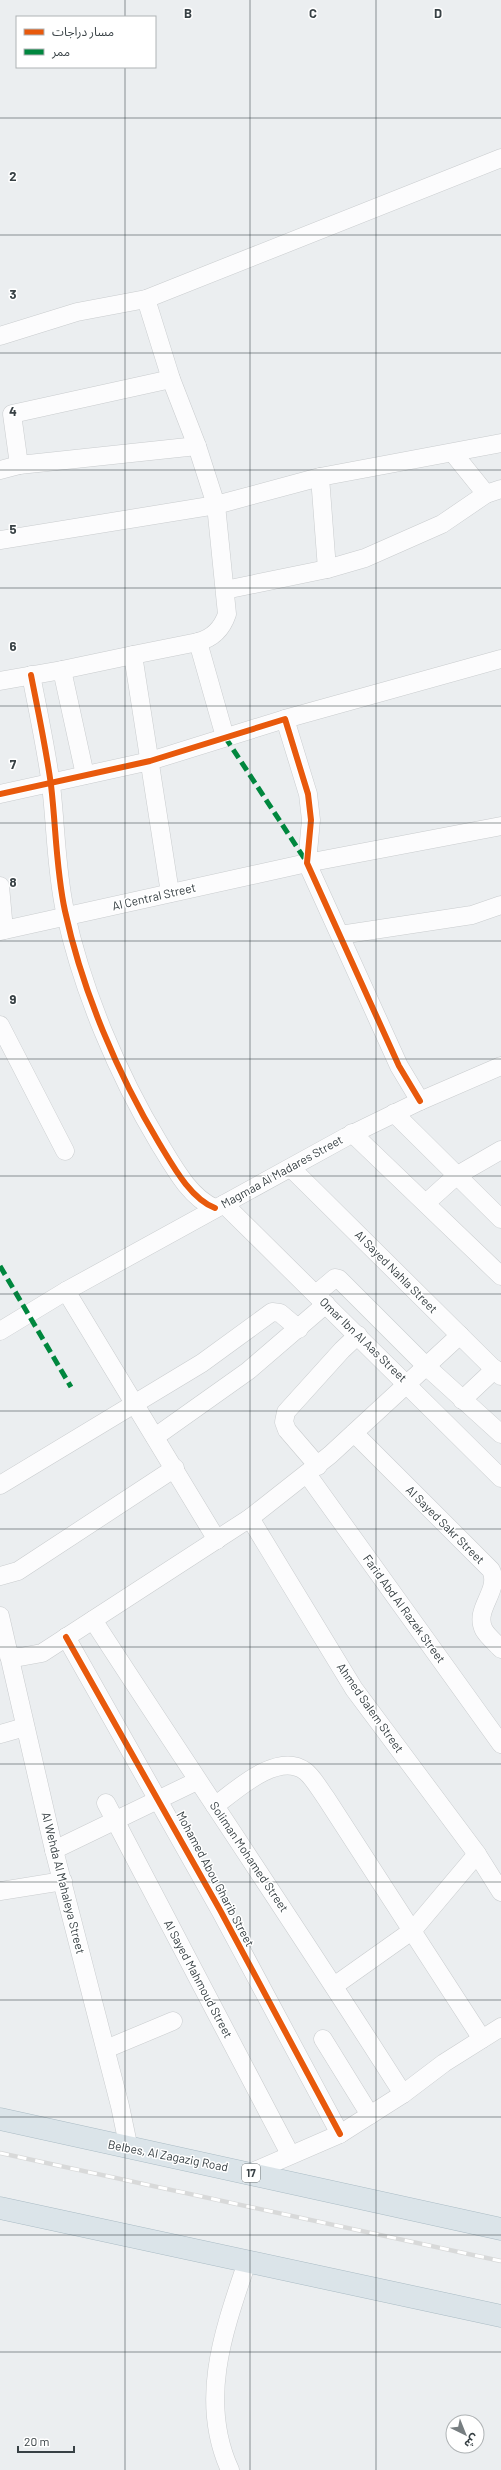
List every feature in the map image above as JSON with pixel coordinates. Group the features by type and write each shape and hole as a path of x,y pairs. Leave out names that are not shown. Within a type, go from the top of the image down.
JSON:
{"highway":[{"name":"Belbes, Al Zagazig Road","path":"0,2119 129,2149 250,2173 501,2229"},
{"path":"0,2208 501,2316"}],"street":[{"path":"0,336 77,312 146,299 501,158"},
{"path":"0,681 198,642 216,633 224,624 227,614 216,505 197,446 171,379 146,299"},
{"path":"19,465 6,415 171,379"},
{"path":"0,540 216,505 320,477 501,443"},
{"path":"0,470 19,465 197,446"},
{"path":"225,590 327,569 365,558 405,542 442,524 493,491 453,453"},
{"path":"320,477 327,569"},
{"path":"198,642 225,737"},
{"path":"133,655 170,893"},
{"path":"0,794 150,761 285,719 501,659"},
{"path":"62,670 85,775"},
{"name":"Omar Ibn Al Aas Street","path":"31,675 50,784 66,916 101,1025 128,1087 163,1149 188,1186 204,1204 220,1206 321,1299 501,1478"},
{"path":"285,719 308,794 311,820 307,863 399,1066 420,1100"},
{"name":"Al Central Street","path":"2,931 307,863 501,826"},
{"path":"0,886 2,931"},
{"path":"340,935 472,915 501,905"},
{"path":"0,1025 65,1151"},
{"name":"Magmaa Al Madares Street","path":"0,1331 66,1291 352,1133 420,1100 501,1066"},
{"path":"394,1113 501,1219"},
{"path":"352,1133 501,1276"},
{"path":"426,1203 456,1176 501,1150"},
{"name":"Al Sayed Nahla Street","path":"291,1168 498,1372"},
{"path":"155,1437 248,1371 299,1329 321,1299 330,1281 335,1278 339,1279 426,1366 501,1434"},
{"path":"66,1291 175,1468 217,1540"},
{"path":"0,1485 202,1363 272,1312 280,1313 299,1329"},
{"name":"Farid Abd Al Razek Street","path":"358,1335 342,1350 286,1412 284,1422 287,1430 313,1470 501,1744"},
{"path":"9,1656 20,1657 42,1653 250,1518 313,1470 460,1335"},
{"path":"462,1400 498,1372"},
{"name":"Al Sayed Sakr Street","path":"354,1433 497,1577 483,1613 482,1624 484,1630 501,1649"},
{"path":"0,1576 18,1571 175,1468"},
{"name":"Ahmed Salem Street","path":"250,1518 354,1689 477,1854 501,1892"},
{"name":"Al Wehda Al Mahaleya Street","path":"0,1616 54,1850 106,2049 129,2149"},
{"name":"Soliman Mohamed Street","path":"93,1620 197,1781 334,1986 403,2094"},
{"name":"Mohamed Abou Gharib Street","path":"66,1637 159,1799 340,2134"},
{"path":"0,1734 25,1727"},
{"path":"215,1806 259,1774 273,1768 292,1765 305,1771 326,1798 413,1930 482,2039"},
{"path":"54,1850 197,1781"},
{"name":"Al Sayed Mahmoud Street","path":"106,1802 290,2154"},
{"path":"334,1986 413,1930 477,1854"},
{"path":"0,1891 63,1881"},
{"path":"106,2049 173,2021"},
{"path":"250,2173 290,2154 340,2134 403,2094 444,2063 501,2027"},
{"path":"323,2039 370,2115"},
{"path":"230,2470 218,2437 214,2397 217,2360 222,2337 246,2262"}],"railway":[{"path":"0,2153 501,2261"}],"marked path":[{"path":"225,737 306,861"},
{"path":"0,1266 71,1387"}],"cycle path":[{"path":"31,675 51,785 62,896 72,941 91,1001 129,1089 159,1143 176,1171 190,1189 198,1197 215,1208"},
{"path":"0,794 150,761 285,719 308,794 311,820 307,863 399,1066 420,1101"},
{"path":"66,1637 220,1910 340,2134"}]}
